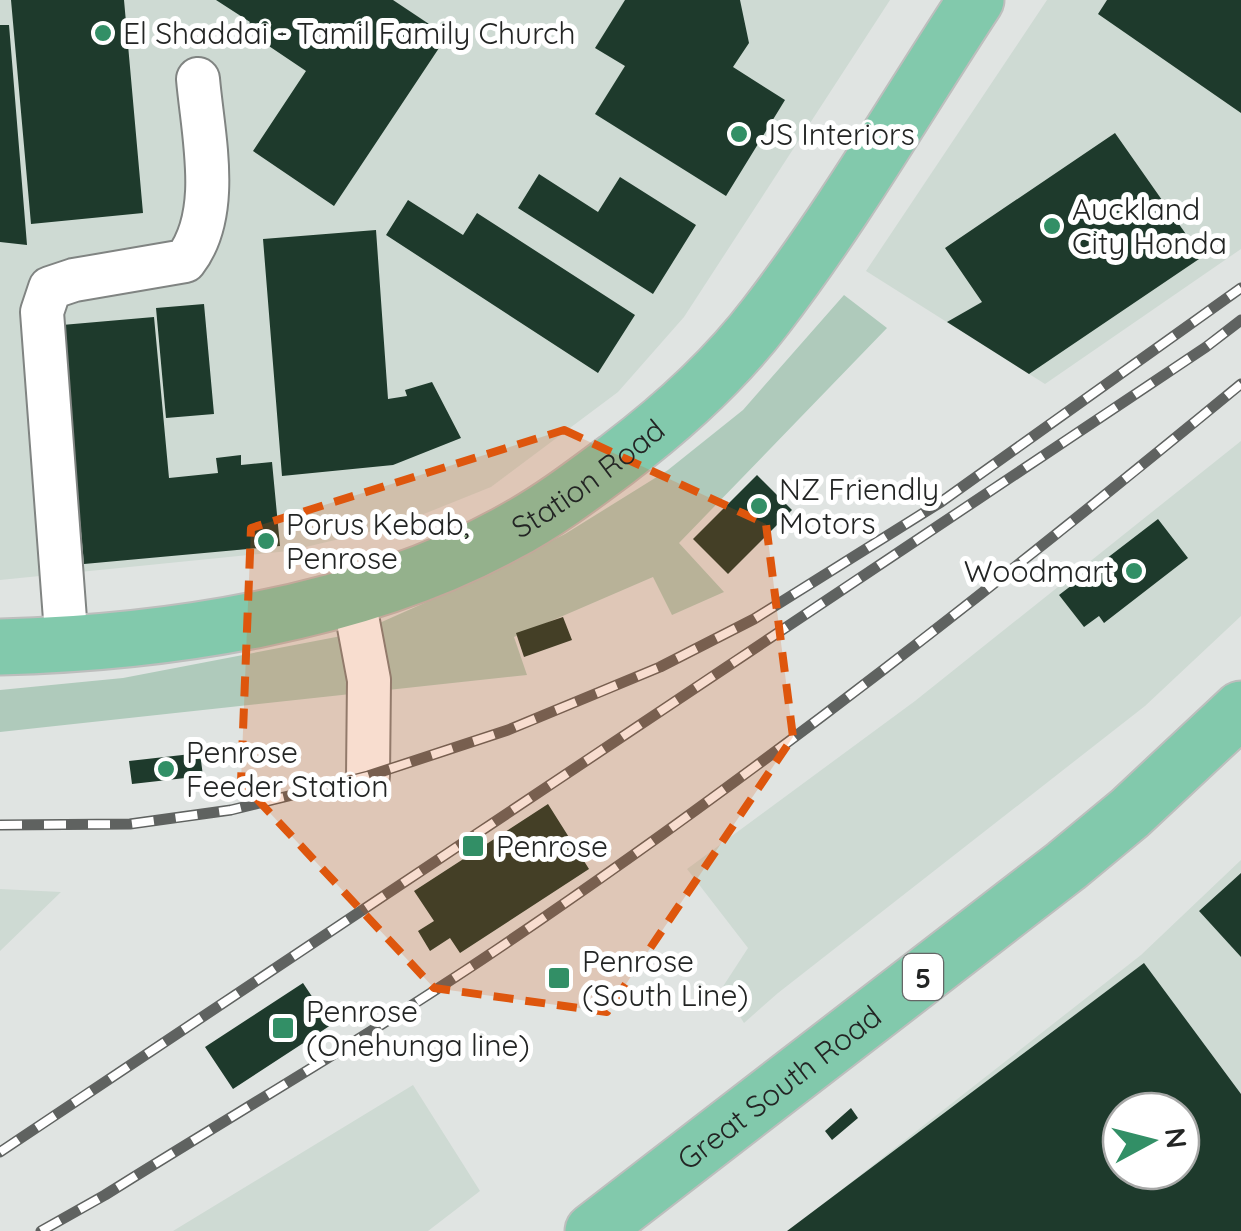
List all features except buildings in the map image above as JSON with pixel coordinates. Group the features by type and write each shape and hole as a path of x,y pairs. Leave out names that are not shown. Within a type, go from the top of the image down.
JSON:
{"main road":[{"name":"Station Road","path":"0,647 143,640 353,595 435,567 506,534 586,482 665,423 765,318 976,0"},
{"name":"Great South Road","path":"593,1231 1066,866 1130,813 1241,709"}],"lane":[{"path":"67,646 42,312 50,288 74,280 185,261 198,244 208,207 198,79"},
{"path":"353,595 369,680 368,776"}],"highlighted area":[{"path":"564,430 766,524 793,737 607,1012 434,988 241,782 251,528"}],"shaded area":[{"path":"0,0 890,0 684,317 618,392 491,487 394,526 289,551 0,580"},
{"path":"1047,0 1241,0 1241,249 1045,384 866,271"},
{"path":"1241,441 1241,616 1145,706 744,1023 722,988 748,948 687,869 915,701"},
{"path":"1241,860 1241,1231 789,1231 1141,955"},
{"path":"0,889 61,892 0,951"},
{"path":"413,1085 480,1191 428,1231 173,1231"}],"green space":[{"path":"844,295 887,328 679,543 724,592 672,615 653,577 514,637 527,675 0,732 0,690 123,678 357,633 565,534 668,470 743,410"}],"railway":[{"path":"0,825 130,824 231,810 368,776 508,730 660,667 754,619 941,502 1241,288"},
{"path":"0,1152 1241,320"},
{"path":"41,1231 409,1007 603,877 881,672 1241,384"}],"place":[{"name":"El Shaddai - Tamil Family Church","path":"103,33"},
{"name":"JS Interiors","path":"739,134"},
{"name":"Auckland City Honda","path":"1052,226"},
{"name":"NZ Friendly Motors","path":"759,506"},
{"name":"Porus Kebab, Penrose","path":"266,541"},
{"name":"Woodmart","path":"1134,571"},
{"name":"Penrose Feeder Station","path":"166,769"},
{"name":"Penrose","path":"473,846"},
{"name":"Penrose (South Line)","path":"559,978"},
{"name":"Penrose (Onehunga line)","path":"283,1028"}]}
